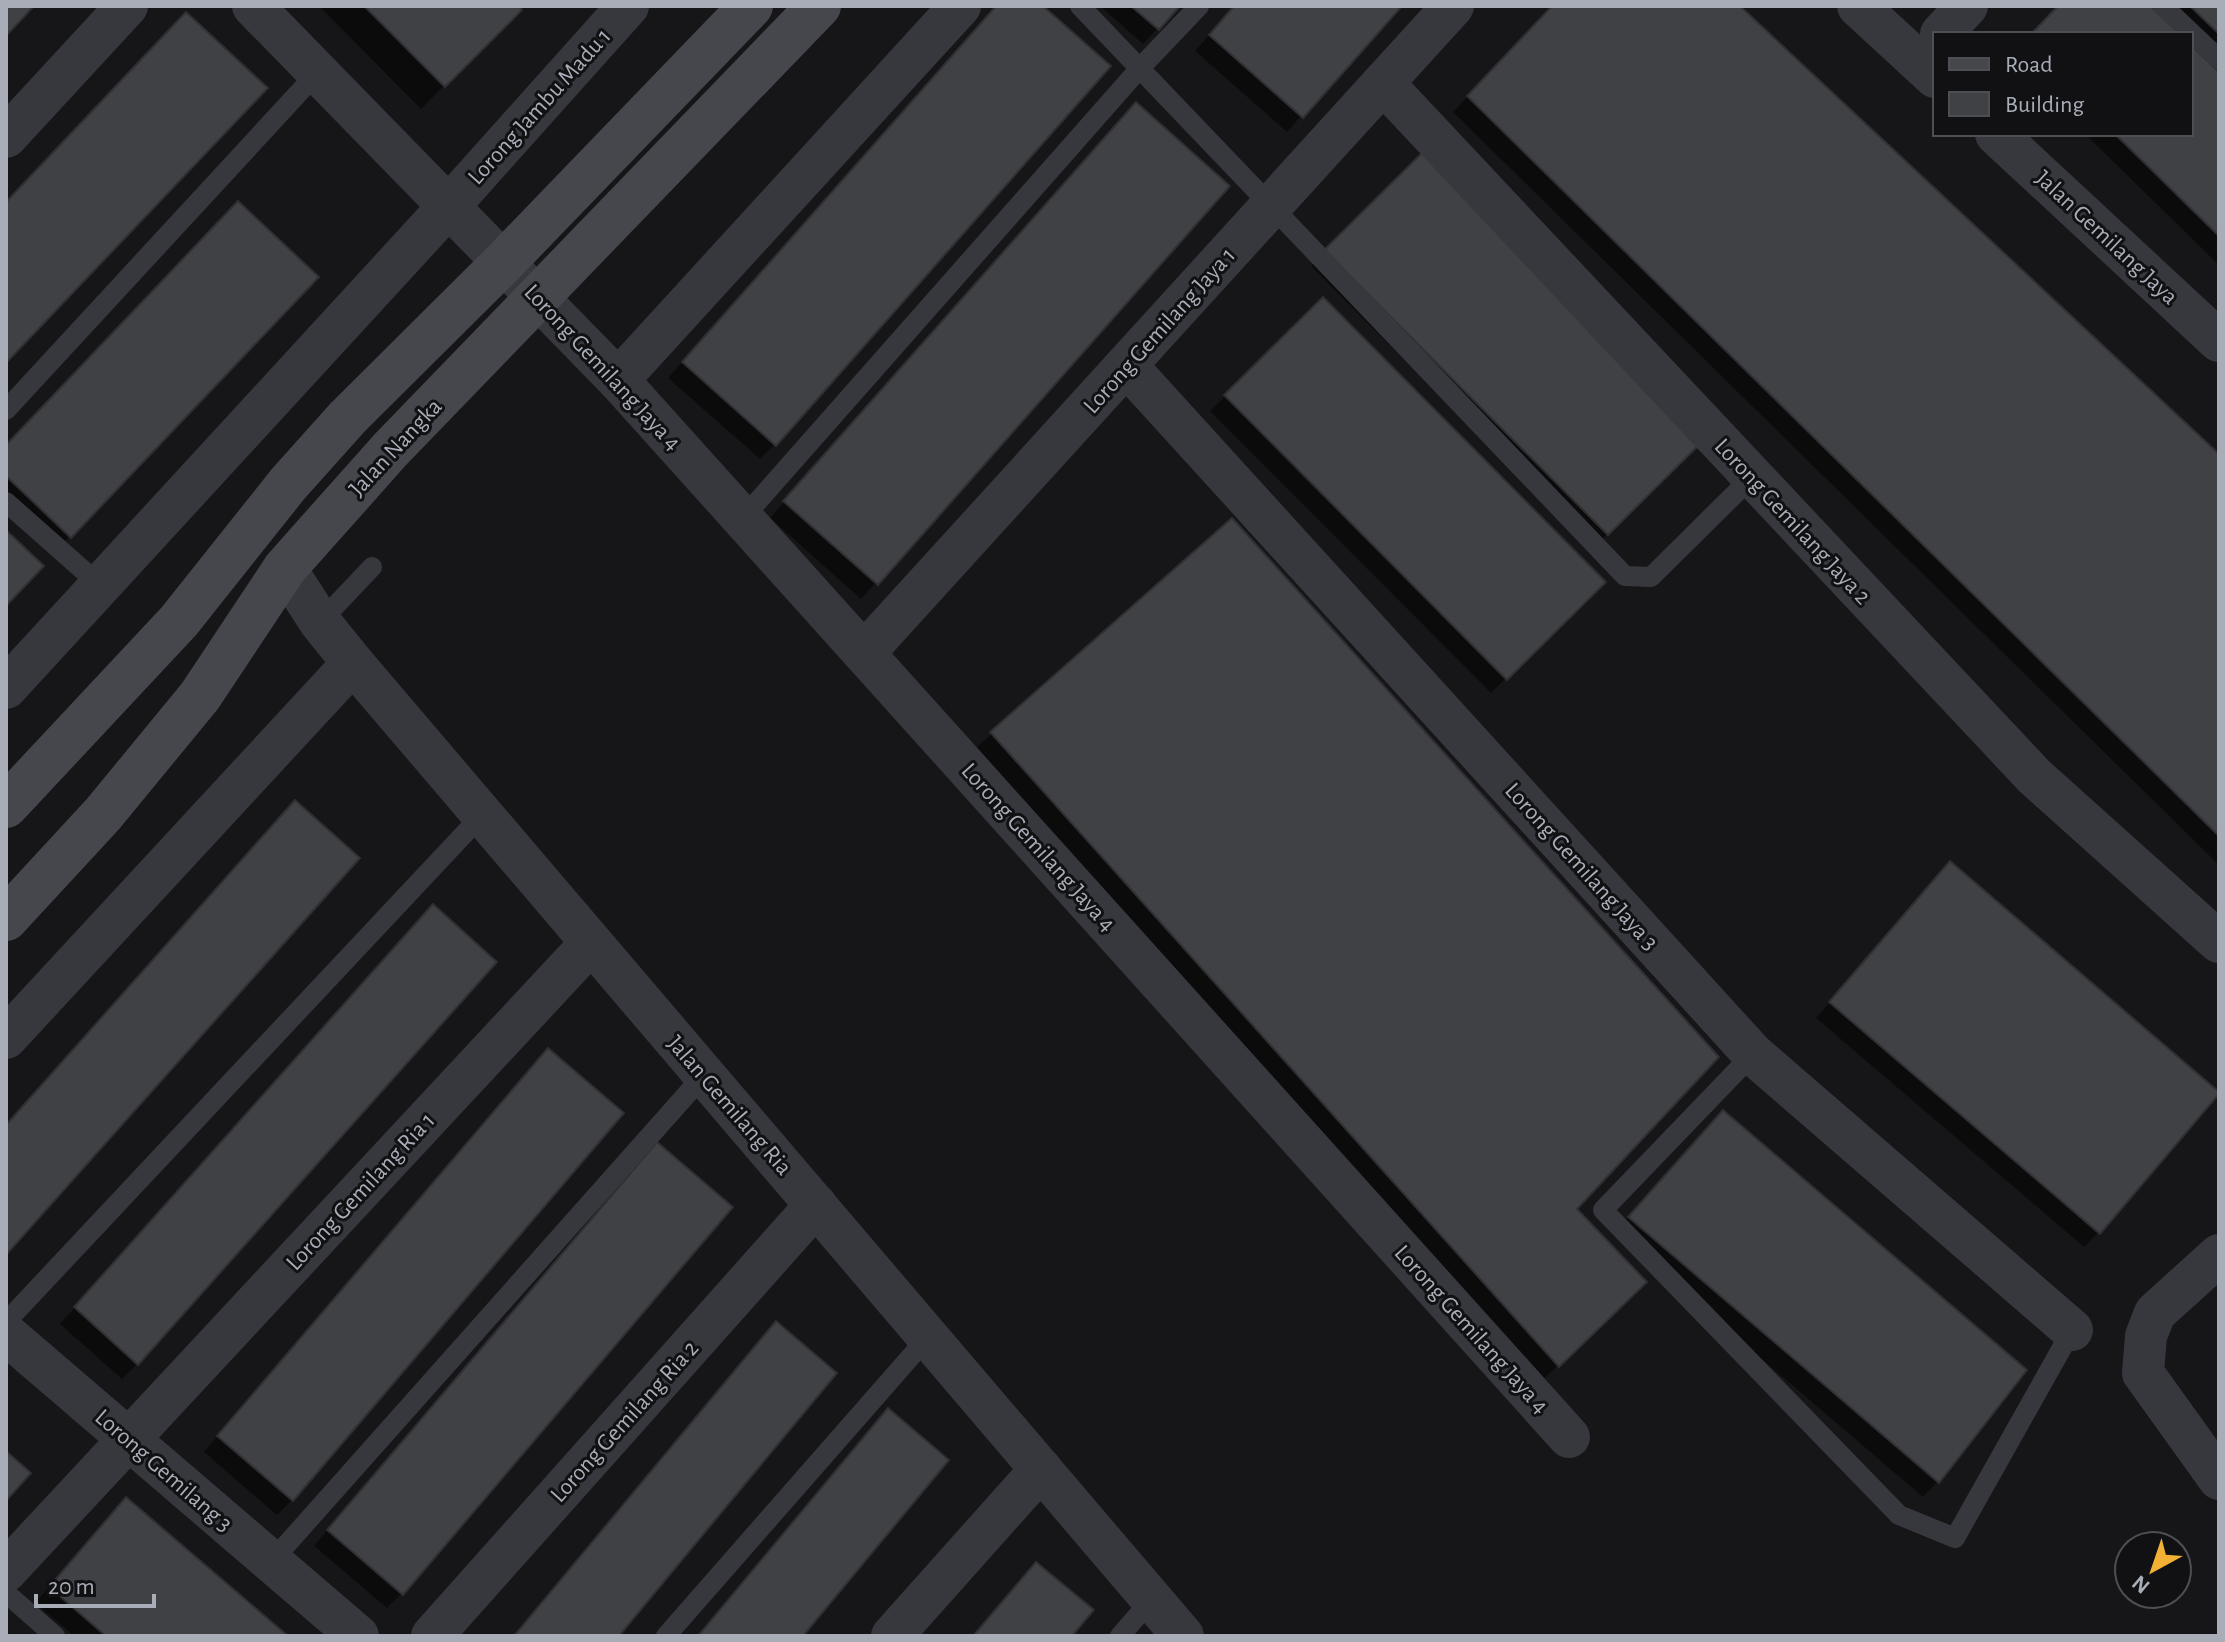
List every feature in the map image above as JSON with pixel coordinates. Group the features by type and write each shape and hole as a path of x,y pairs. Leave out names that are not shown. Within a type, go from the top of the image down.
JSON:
{"street":[{"path":"6,137 127,6"},
{"name":"Lorong Gemilang Jaya 4","path":"253,6 618,380 1569,1437"},
{"name":"Lorong Jambu Madu 1","path":"6,688 449,206 628,6"},
{"path":"6,806 179,621 288,484 348,417 504,262 751,6"},
{"name":"Jalan Nangka","path":"6,919 103,814 200,696 285,568 390,450 819,6"},
{"path":"618,380 960,6"},
{"name":"Lorong Gemilang Jaya 1","path":"864,653 1453,6"},
{"path":"1858,6 1932,53"},
{"path":"1948,32 1967,6"},
{"name":"Lorong Gemilang Jaya 2","path":"1383,83 2034,776 2219,942"},
{"name":"Jalan Gemilang Jaya","path":"1998,136 2219,341"},
{"name":"Lorong Gemilang Jaya 3","path":"1126,365 1753,1054 2072,1330"},
{"name":"Jalan Gemilang Ria","path":"285,568 320,622 353,663 1183,1636"},
{"path":"6,1038 353,663"},
{"name":"Lorong Gemilang Ria 1","path":"6,1571 591,943"},
{"name":"Lorong Gemilang Ria 2","path":"432,1636 816,1205"},
{"path":"2219,1255 2155,1313 2146,1336 2143,1373 2219,1479"},
{"name":"Lorong Gemilang 3","path":"6,1334 358,1636"},
{"path":"892,1636 1041,1469"}],"lane":[{"path":"1080,6 1625,576 1651,577 1752,477"},
{"path":"743,518 1140,68 1199,6"},
{"path":"2163,6 2190,32"},
{"path":"2193,34 2219,59"},
{"path":"6,410 318,72"},
{"path":"6,502 101,586"},
{"path":"320,622 372,567"},
{"path":"6,1322 482,815"},
{"path":"1753,1054 1603,1210 1899,1515 1955,1538 2072,1330"},
{"path":"271,1562 704,1075"},
{"path":"666,1636 928,1337"},
{"path":"6,1593 55,1636"},
{"path":"1120,1636 1152,1599"}],"building":[{"path":"6,6 34,6 6,36"},
{"path":"364,6 519,6 522,10 445,87"},
{"path":"996,6 1043,6 1111,66 776,446 682,362"},
{"path":"1131,6 1180,6 1159,30"},
{"path":"1234,6 1402,6 1303,118 1209,35"},
{"path":"1552,6 1740,6 2219,454 2219,836 1467,96"},
{"path":"2058,6 2151,6 2178,32 2033,32"},
{"path":"2190,6 2219,6 2219,34"},
{"path":"186,12 268,88 6,363 6,202"},
{"path":"2193,47 2219,72 2219,236 2117,136 2193,136"},
{"path":"1136,102 1230,186 878,585 783,501"},
{"path":"1423,152 1706,438 1608,535 1324,250"},
{"path":"238,201 319,277 71,538 6,476 6,445"},
{"path":"1323,297 1606,582 1507,680 1224,395"},
{"path":"1232,518 1719,1057 1577,1209 1647,1282 1559,1367 990,732"},
{"path":"6,530 44,566 6,606"},
{"path":"295,800 360,858 6,1255 6,1125"},
{"path":"1950,861 2219,1092 2100,1234 1829,1002"},
{"path":"433,904 497,962 138,1365 74,1307"},
{"path":"548,1048 624,1113 293,1501 217,1436"},
{"path":"1723,1110 2027,1370 1939,1483 1628,1217"},
{"path":"657,1142 733,1207 403,1595 327,1530"},
{"path":"776,1321 837,1373 619,1636 514,1636"},
{"path":"888,1408 949,1460 803,1636 698,1636"},
{"path":"6,1451 31,1473 6,1501"},
{"path":"126,1497 288,1636 106,1636 49,1587"},
{"path":"1036,1562 1094,1610 1072,1636 973,1636"}]}
